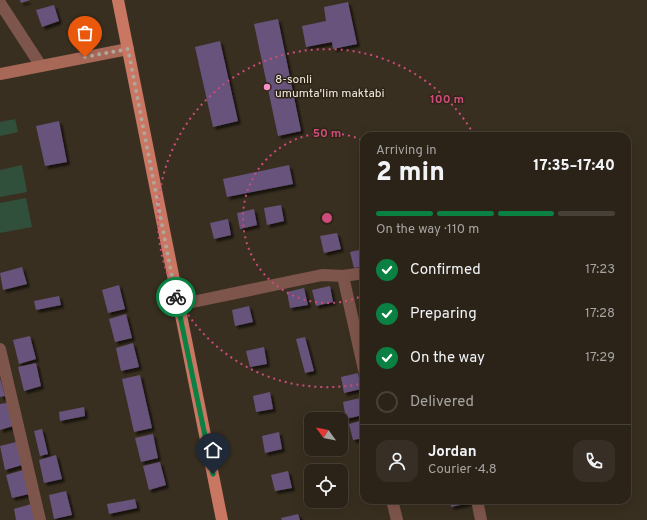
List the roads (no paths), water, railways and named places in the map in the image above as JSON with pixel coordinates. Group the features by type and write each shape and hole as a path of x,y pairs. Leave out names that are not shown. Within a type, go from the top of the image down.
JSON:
{"main road":[{"path":"118,0 222,520"},
{"path":"0,74 128,49"}],"street":[{"path":"0,3 41,66"},
{"path":"178,305 322,275 343,276 360,274"},
{"path":"343,276 360,352"},
{"path":"0,349 40,520"},
{"path":"393,504 397,520"},
{"path":"478,504 481,520"}],"place":[{"name":"8-sonli umumta'lim maktabi","path":"267,87"}]}
